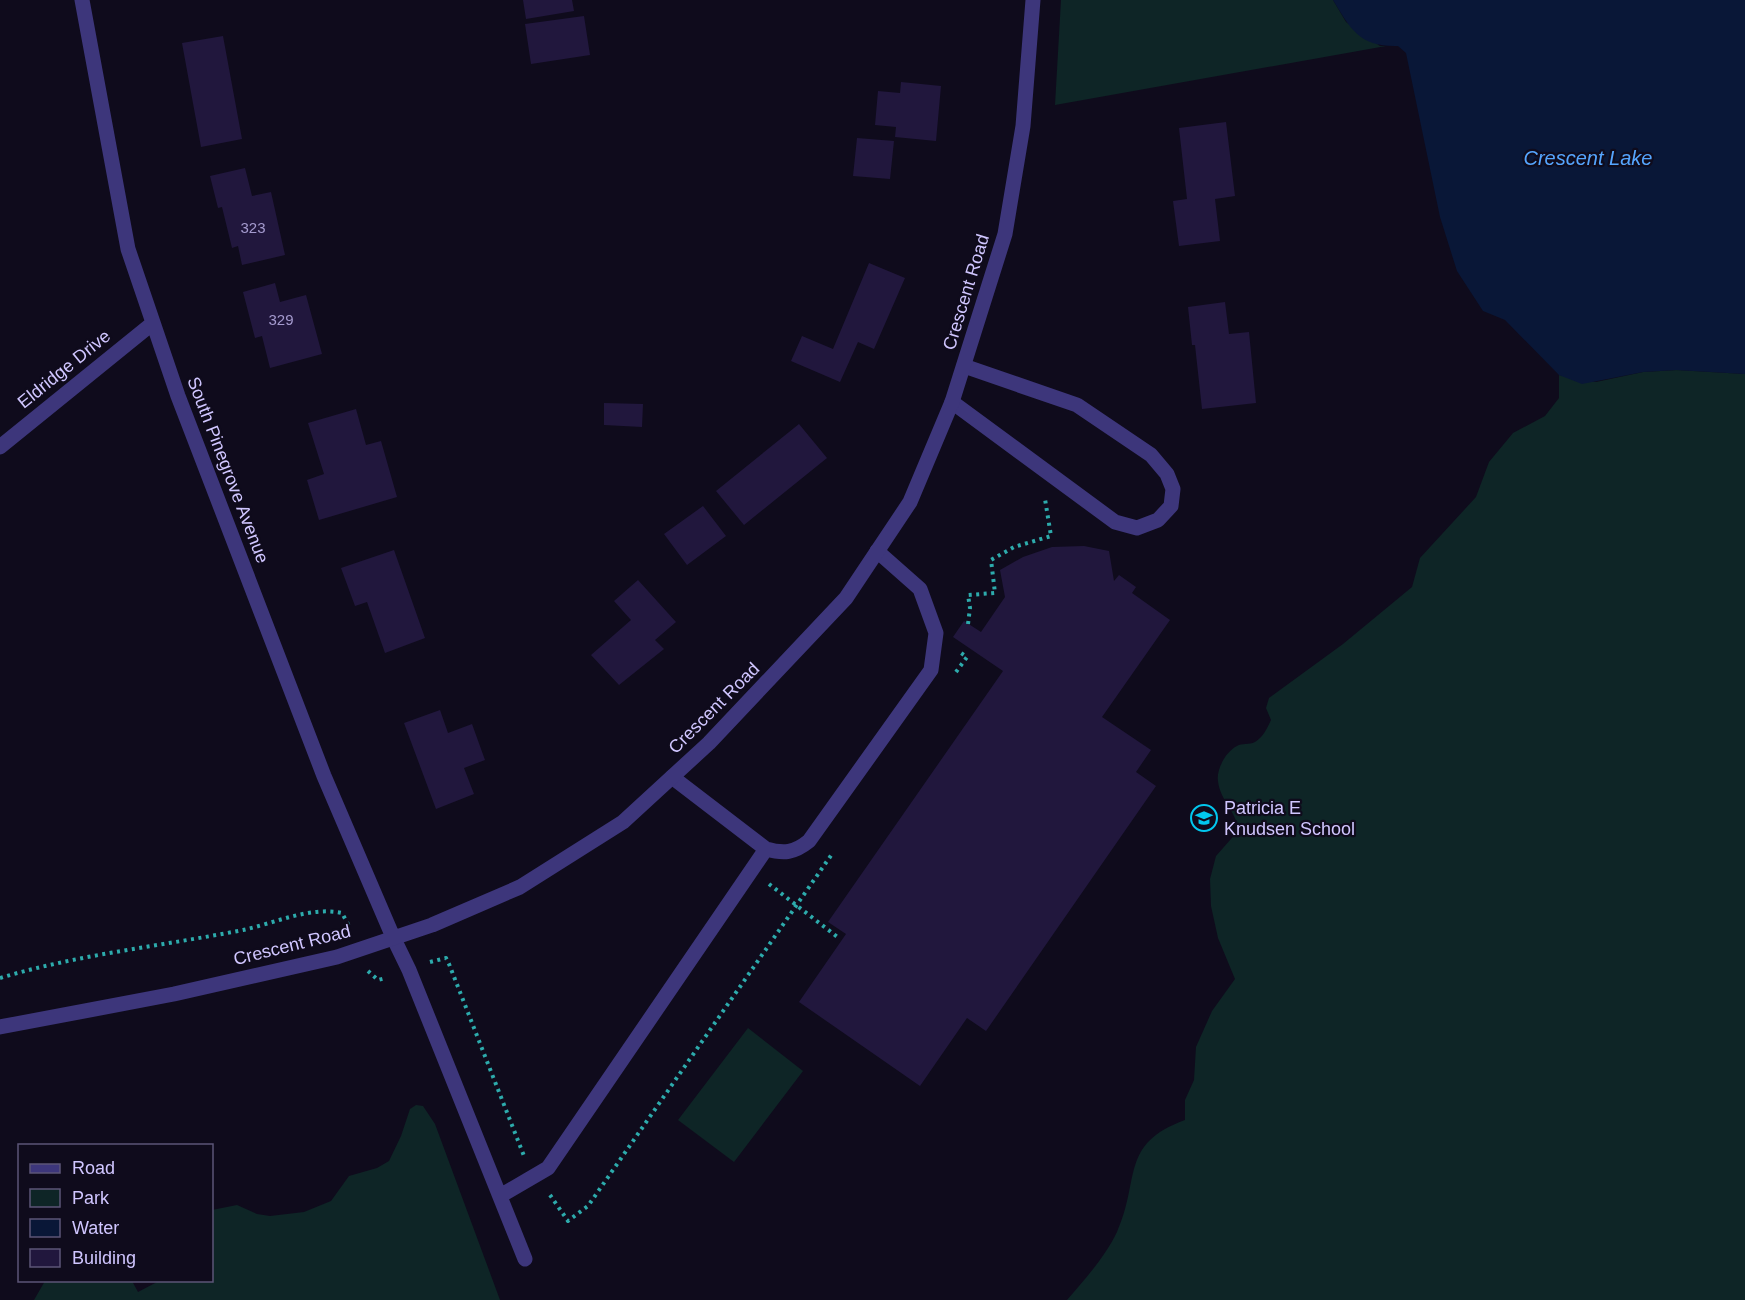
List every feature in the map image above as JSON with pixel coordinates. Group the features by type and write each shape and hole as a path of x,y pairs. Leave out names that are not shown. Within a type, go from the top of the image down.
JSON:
{"street":[{"name":"South Pinegrove Avenue","path":"82,0 129,249 178,396 324,776 393,938 409,970 525,1259"},
{"name":"Crescent Road","path":"0,1027 174,994 359,950 432,925 520,886 623,822 709,743 846,598 910,502 952,402 1005,234 1023,126 1033,0"},
{"name":"Eldridge Drive","path":"0,447 153,323"},
{"path":"952,402 1115,522 1137,528 1158,520 1171,506 1173,489 1167,474 1151,455 1077,405 964,366"},
{"path":"672,777 766,849 783,854 799,850 809,842 931,670 936,633 920,589 877,551"},
{"path":"500,1196 548,1168 766,849"}],"path":[{"path":"968,624 970,608 968,595 995,593 991,560 1014,547 1051,536 1044,498 1054,477"},
{"path":"953,646 967,657 954,676"},
{"path":"0,978 52,962 244,930 327,910 342,913 371,975 378,980 446,958 522,1154 568,1221 588,1206 836,849"},
{"path":"754,867 772,888 840,939"}],"green space":[{"path":"1061,0 1333,0 1346,22 1380,46 1386,46 1055,105"},
{"path":"1677,370 1745,374 1745,1300 1067,1300 1101,1259 1117,1232 1124,1213 1135,1165 1141,1152 1150,1140 1185,1120 1185,1100 1194,1080 1196,1047 1212,1011 1235,979 1218,938 1211,906 1210,879 1216,856 1238,831 1235,818 1219,788 1220,766 1226,756 1233,748 1255,742 1263,735 1271,720 1266,708 1269,698 1343,644 1412,587 1420,558 1476,497 1489,462 1513,433 1545,416 1559,398 1559,375 1596,382 1643,372"},
{"path":"748,1028 803,1071 734,1162 678,1120"},
{"path":"416,1105 423,1106 435,1124 500,1300 34,1300 44,1282 133,1282 138,1292 157,1282 213,1282 213,1210 237,1205 257,1214 270,1216 304,1212 331,1201 349,1176 377,1168 389,1161 410,1109"}],"water":[{"name":"Crescent Lake","path":"1333,0 1745,0 1745,374 1676,370 1643,372 1582,384 1559,375 1505,320 1483,311 1457,271 1440,217 1406,53 1398,46 1374,43 1358,35 1345,20"}],"building":[{"path":"523,0 572,0 574,11 526,19"},
{"path":"584,16 590,55 531,64 525,24"},
{"path":"223,36 242,139 201,147 182,43"},
{"path":"901,82 941,86 936,141 895,137 896,127 875,125 878,91 900,93"},
{"path":"1226,122 1235,196 1215,199 1220,241 1179,246 1173,201 1187,199 1179,128"},
{"path":"857,138 894,141 890,179 853,176"},
{"path":"245,168 252,196 271,192 285,255 242,265 238,246 232,248 222,207 218,208 210,176"},
{"path":"869,263 905,278 874,349 858,342 840,382 791,361 802,336 833,349"},
{"path":"275,283 280,302 306,295 322,354 270,368 262,336 255,338 243,292"},
{"path":"1225,302 1229,334 1249,332 1256,403 1202,409 1188,307"},
{"path":"604,403 643,404 642,427 604,425"},
{"path":"356,409 366,445 381,441 397,497 319,520 307,480 324,474 308,423"},
{"path":"799,424 827,458 744,525 716,491"},
{"path":"703,506 726,536 687,565 664,534"},
{"path":"1084,546 1109,551 1114,581 1119,575 1136,587 1132,593 1170,620 1102,717 1151,750 1136,772 1156,786 986,1031 967,1018 920,1086 799,1002 846,934 828,922 1003,671 953,637 964,621 981,632 1005,597 1000,570 1023,557 1052,547"},
{"path":"394,550 425,638 385,653 367,602 355,606 341,568"},
{"path":"638,580 676,622 655,640 664,649 619,685 591,655 631,620 614,601"},
{"path":"440,710 448,733 472,724 485,760 464,768 474,794 436,809 404,723"}],"place":[{"name":"Patricia E Knudsen School","path":"1204,818"}]}
